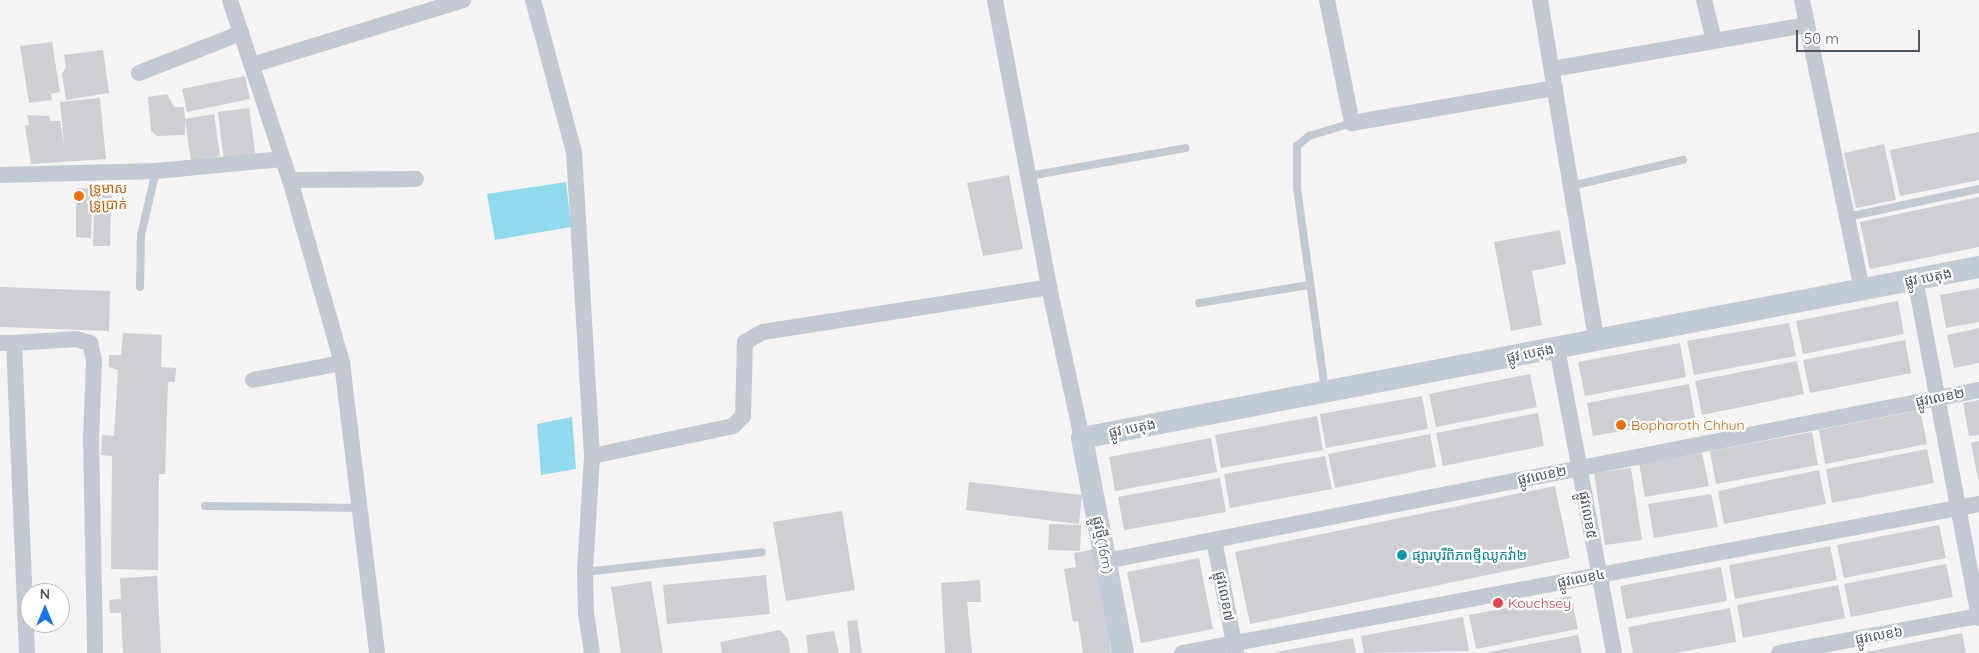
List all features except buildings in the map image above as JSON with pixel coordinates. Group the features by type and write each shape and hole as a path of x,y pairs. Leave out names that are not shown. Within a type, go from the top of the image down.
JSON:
{"street":[{"path":"230,0 290,180 342,363 377,653"},
{"path":"252,65 463,0"},
{"path":"533,0 574,152 592,456 585,572 586,613 592,653"},
{"path":"995,0 1030,176 1049,287 1082,438"},
{"path":"1327,0 1352,123 1555,88"},
{"path":"1540,0 1596,340"},
{"path":"1704,0 1714,40"},
{"path":"1802,0 1862,290"},
{"path":"1552,69 1806,25"},
{"path":"139,73 241,33"},
{"path":"0,175 156,171 282,159"},
{"path":"290,180 416,179"},
{"name":"ផ្លូវ បេតុង","path":"1082,438 1979,267"},
{"path":"1916,279 1979,617"},
{"path":"592,456 733,426 743,416 745,342 763,332 1049,287"},
{"path":"27,653 7,343 76,339 90,344 94,362 91,438 95,653"},
{"name":"ផ្លូវលេខ៥","path":"1557,348 1614,653"},
{"path":"253,380 342,363"},
{"name":"ផ្លូវលេខ២","path":"1106,561 1979,390"},
{"name":"ផ្លូវថ្មី(16m)","path":"1082,438 1123,653"},
{"name":"ផ្លូវលេខ៤","path":"1182,653 1235,648 1599,575 1979,504"},
{"name":"ផ្លុវលេខ៧","path":"1214,540 1235,648"},
{"name":"ផ្លូវលេខ៦","path":"1779,653 1979,617"}],"lane":[{"path":"1326,392 1309,285 1297,187 1297,146 1309,136 1352,123"},
{"path":"1030,176 1186,148"},
{"path":"1571,186 1682,160"},
{"path":"140,287 141,235 156,171"},
{"path":"1847,217 1979,189"},
{"path":"1199,303 1309,285"},
{"path":"205,506 361,508"},
{"path":"585,572 762,552"}],"water":[{"path":"566,182 571,227 495,240 487,194"},
{"path":"572,417 576,469 541,475 537,424"}],"place":[{"name":"ទ្រូមាស ទ្រូប្រាក់","path":"79,196"},
{"name":"Bopharoth Chhun","path":"1621,425"},
{"name":"ផ្សារបុរីពិភពថ្មីឈូកវ៉ា២","path":"1402,555"},
{"name":"Kouchsey","path":"1498,603"}]}
